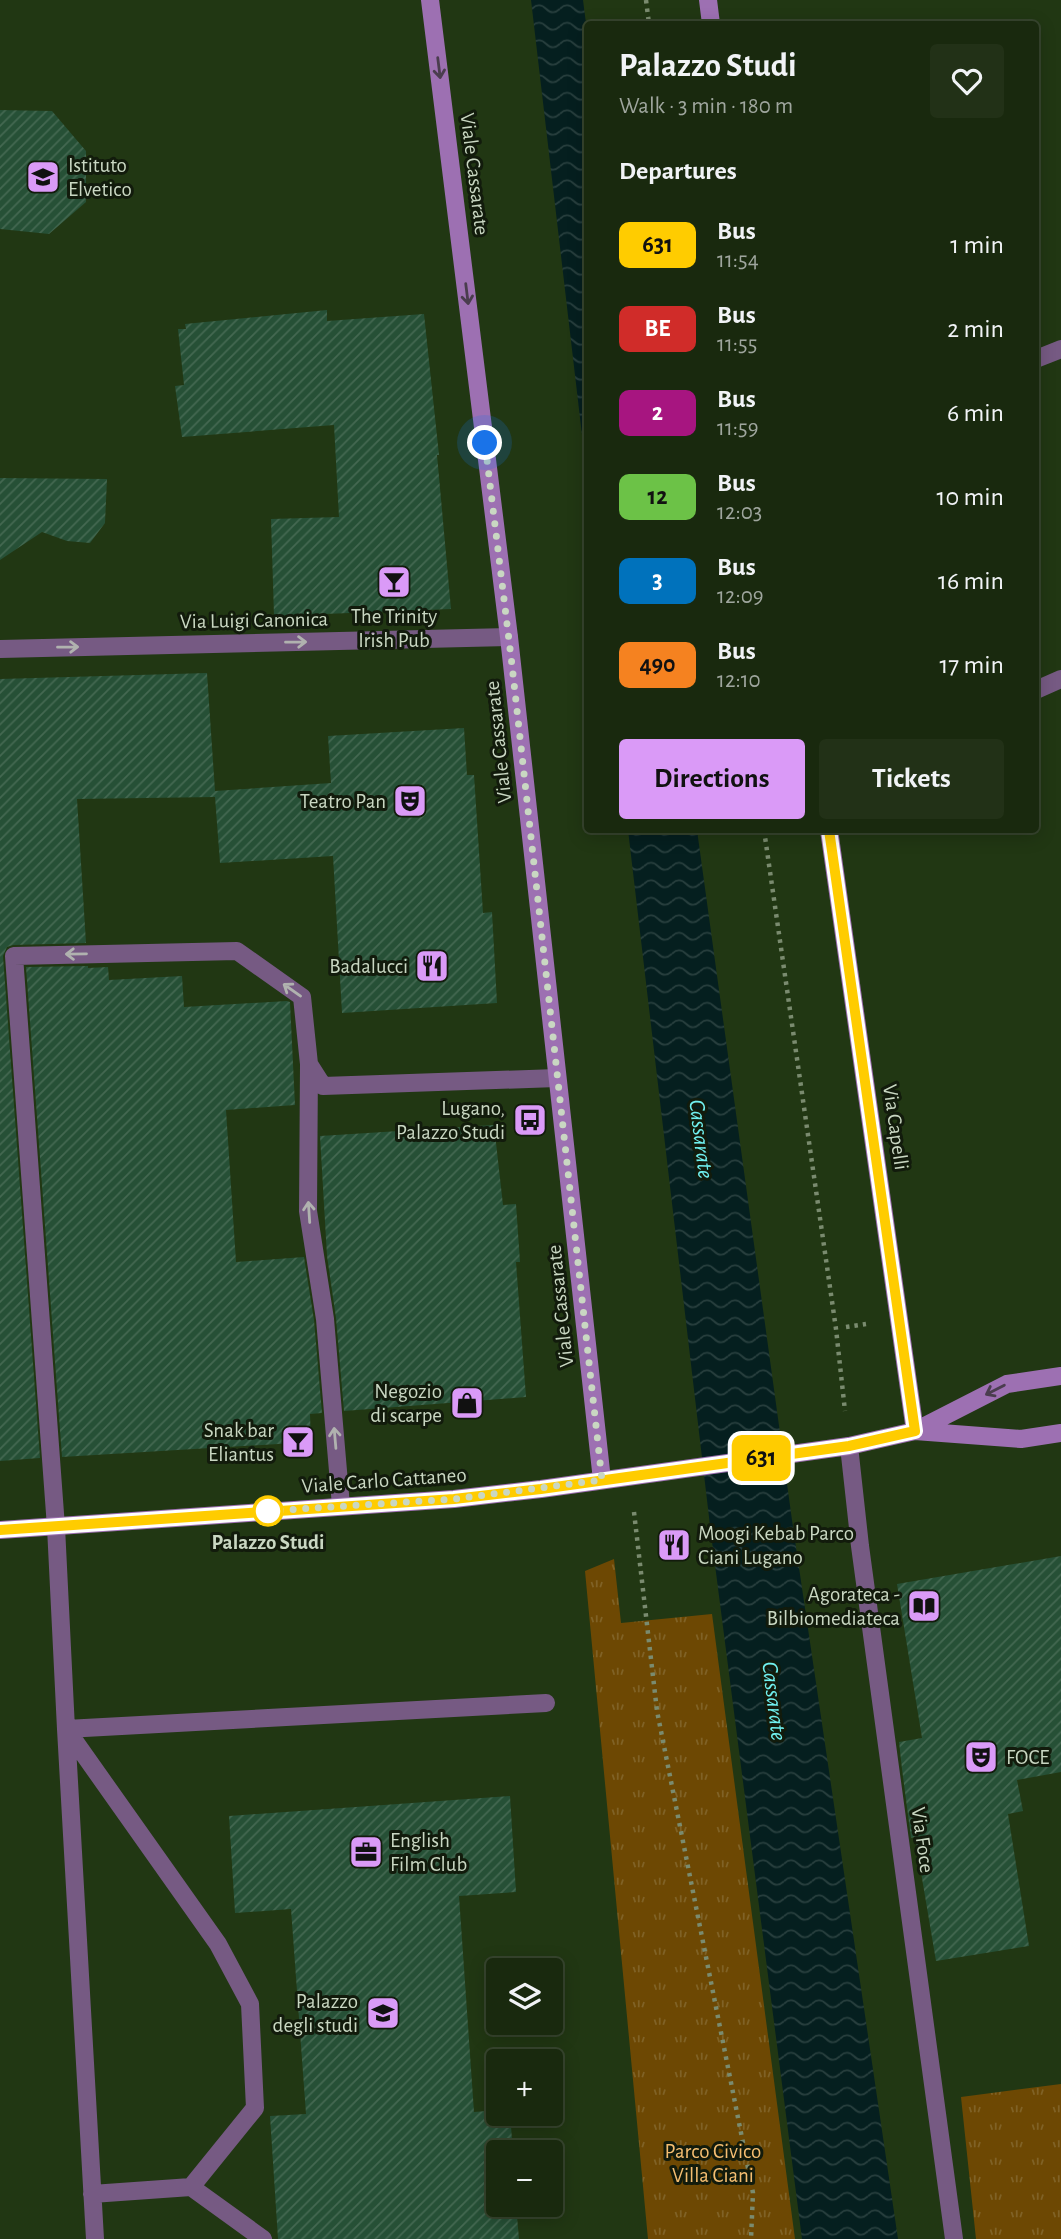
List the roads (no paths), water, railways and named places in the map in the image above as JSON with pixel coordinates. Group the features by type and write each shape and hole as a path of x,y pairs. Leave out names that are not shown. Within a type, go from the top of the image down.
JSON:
{"main road":[{"name":"Viale Cassarate","path":"430,0 509,637 602,1480"},
{"path":"708,0 711,21"},
{"name":"Via Capelli","path":"829,833 915,1431"},
{"path":"915,1431 1007,1384 1061,1376"},
{"path":"915,1431 1021,1439 1061,1433"},
{"name":"Viale Carlo Cattaneo","path":"0,1530 454,1499 849,1446 915,1431"}],"street":[{"path":"1039,358 1061,349"},
{"name":"Via Luigi Canonica","path":"0,649 509,637"},
{"path":"1039,689 1061,679"},
{"path":"95,2239 56,1527 14,956 237,951 302,998 309,1064 308,1211 325,1320 341,1506"},
{"path":"309,1064 323,1086 557,1078"},
{"name":"Via Foce","path":"849,1446 860,1546 954,2239"},
{"path":"66,1729 546,1703"},
{"path":"66,1729 218,1944 250,2004 256,2108 191,2187"},
{"path":"92,2194 191,2187 263,2239"}],"water":[{"path":"531,0 583,0 586,21 584,452"},
{"name":"Cassarate","path":"628,833 697,833 792,1520 898,2239 802,2239 711,1534"}],"place":[{"name":"Istituto Elvetico","path":"43,177"},
{"name":"The Trinity Irish Pub","path":"394,582"},
{"name":"Teatro Pan","path":"410,801"},
{"name":"Badalucci","path":"432,966"},
{"name":"Lugano, Palazzo Studi","path":"530,1120"},
{"name":"Negozio di scarpe","path":"467,1403"},
{"name":"Snak bar Eliantus","path":"298,1442"},
{"name":"Palazzo Studi","path":"268,1511"},
{"name":"Moogi Kebab Parco Ciani Lugano","path":"674,1545"},
{"name":"Agorateca - Bilbiomediateca","path":"924,1606"},
{"name":"FOCE","path":"981,1757"},
{"name":"English Film Club","path":"366,1852"},
{"name":"Palazzo degli studi","path":"383,2013"}],"park label":[{"name":"Parco Civico Villa Ciani","path":"713,2163"}]}
